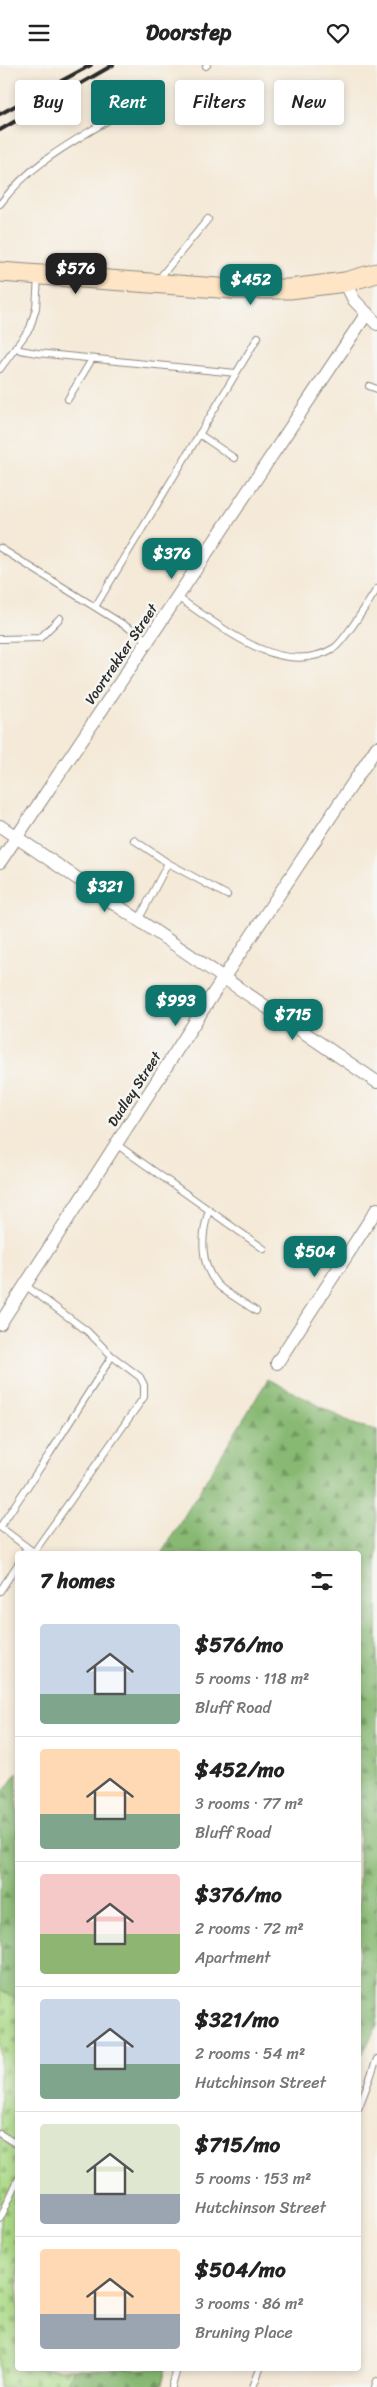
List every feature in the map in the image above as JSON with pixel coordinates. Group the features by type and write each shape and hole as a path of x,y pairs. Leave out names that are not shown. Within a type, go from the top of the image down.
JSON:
{"main road":[{"path":"0,273 232,289 290,289 345,282 377,273"}],"street":[{"path":"345,282 354,300 377,324"},
{"name":"Voortrekker Street","path":"0,862 367,313"},
{"name":"Dudley Street","path":"2,1316 25,1285 224,977 377,747"},
{"path":"0,826 377,1082"},
{"path":"276,1363 377,1209"}],"lane":[{"path":"0,204 12,188 43,160 101,125"},
{"path":"154,284 208,219"},
{"path":"0,369 30,328 36,307 38,275"},
{"path":"95,607 258,337"},
{"path":"16,346 27,352 236,373"},
{"path":"68,399 92,359"},
{"path":"369,386 377,389"},
{"path":"199,434 234,458"},
{"path":"0,548 148,640"},
{"path":"177,597 248,643 283,657 310,658 336,647 377,589"},
{"path":"0,639 40,638 60,618"},
{"path":"134,840 168,863 227,895"},
{"path":"139,919 168,863"},
{"path":"116,1144 264,1249"},
{"path":"209,1210 204,1227 203,1249 206,1265 219,1286 256,1311"},
{"path":"25,1285 87,1331 112,1356 140,1377 144,1385 144,1397 36,1551"},
{"path":"32,1551 0,1527 112,1356"},
{"path":"25,1551 27,1547"},
{"path":"0,1591 15,1568"},
{"path":"361,2102 377,2059"},
{"path":"0,2134 15,2143"},
{"path":"0,2219 15,2186"},
{"path":"172,2387 176,2371"},
{"path":"253,2387 259,2371"},
{"path":"375,2387 377,2381"}],"green space":[{"path":"268,1379 356,1425 377,1430 377,2025 363,2053 361,2054 361,1551 163,1551"},
{"path":"15,1776 15,1999 0,1990 0,1796"},
{"path":"0,1990 15,1998 15,2371 72,2371 65,2387 0,2387"},
{"path":"72,2371 165,2371 161,2387 65,2387"}],"railway":[{"path":"0,114 91,65"},
{"path":"0,130 113,65"}]}
